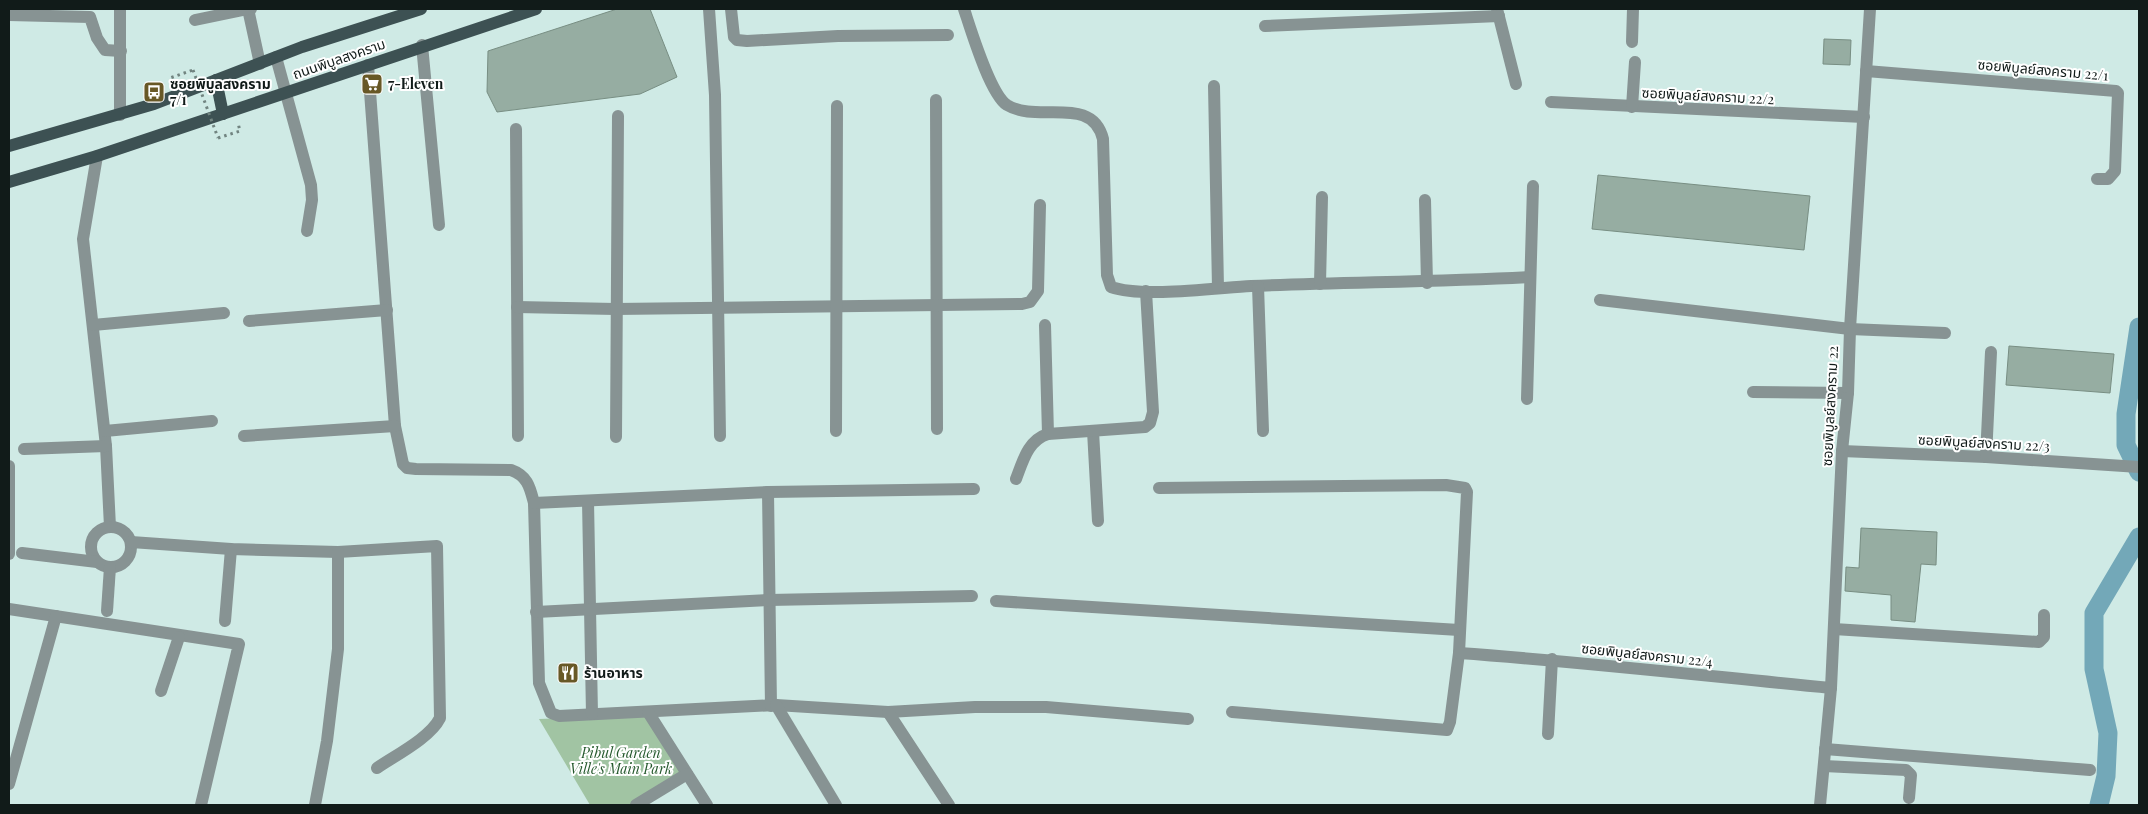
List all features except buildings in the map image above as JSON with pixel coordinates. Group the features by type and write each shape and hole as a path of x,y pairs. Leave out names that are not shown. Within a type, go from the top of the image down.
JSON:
{"main road":[{"name":"ถนนพิบูลสงคราม","path":"9,182 97,156 422,45 536,9"},
{"name":"ถนนพิบูลสงคราม","path":"9,146 120,115 276,57 416,10"},
{"path":"216,80 223,114"}],"street":[{"path":"120,9 120,115"},
{"path":"195,20 250,9 260,64"},
{"path":"709,9 716,95 720,436"},
{"path":"731,9 734,37 737,40 838,36 948,36"},
{"path":"964,9 995,93 1006,105 1020,111 1084,114 1100,128 1103,139 1107,275 1111,287 1146,291 1530,277"},
{"path":"1632,42 1633,9"},
{"name":"ซอยพิบูลย์สงคราม 22","path":"1820,805 1831,688 1842,451 1848,392 1850,329 1870,9"},
{"path":"9,15 90,13 100,45 106,50 121,51"},
{"path":"1265,26 1498,13 1516,84"},
{"path":"422,45 439,225"},
{"path":"276,57 312,192 307,231"},
{"path":"1632,107 1635,62"},
{"path":"368,65 395,426 403,464 407,468 511,470 518,473 528,482 534,503 539,683 546,706 551,713 559,716 774,706 888,712 975,707 1046,706 1188,719"},
{"name":"ซอยพิบูลย์สงคราม 22/1","path":"1866,71 2116,91 2118,93 2114,171 2108,179 2097,179"},
{"path":"1214,86 1218,288"},
{"path":"936,100 937,429"},
{"name":"ซอยพิบูลย์สงคราม 22/2","path":"1551,102 1864,117"},
{"path":"836,431 838,305 837,106"},
{"path":"616,437 615,309 618,116"},
{"path":"516,130 518,436"},
{"path":"97,156 83,238 106,446 110,527"},
{"path":"1527,399 1533,186"},
{"path":"1320,284 1322,197"},
{"path":"1425,200 1427,282"},
{"path":"517,307 615,309 718,306 1022,304 1035,298 1038,291 1040,205"},
{"path":"1258,286 1263,431"},
{"path":"1016,479 1034,441 1048,434 1145,427 1150,423 1153,412 1146,291"},
{"path":"1600,300 1850,329 1945,333"},
{"path":"249,322 387,310"},
{"path":"93,326 224,313"},
{"path":"1045,325 1048,434"},
{"path":"1986,457 1991,352"},
{"path":"1753,392 1848,392"},
{"path":"104,431 212,421"},
{"path":"244,436 395,426"},
{"path":"1093,431 1098,522"},
{"path":"24,449 106,446"},
{"name":"ซอยพิบูลย์สงคราม 22/3","path":"1842,451 1986,457 2139,467"},
{"path":"9,466 9,554"},
{"path":"1159,488 1446,486 1464,488 1468,500 1459,630 1460,653 1450,722 1447,730 1232,712"},
{"path":"534,503 768,492 974,490"},
{"path":"768,492 768,600 774,706 836,805"},
{"path":"588,501 592,714"},
{"path":"22,553 97,562 110,567 120,565 128,558 131,542 125,533 110,527 104,528 94,537 91,550 97,562"},
{"path":"131,542 231,549 338,552 437,546 440,718 428,733 377,768"},
{"path":"225,621 231,549"},
{"path":"315,805 327,740 338,649 338,552"},
{"path":"107,611 110,567"},
{"path":"536,612 768,600 972,596"},
{"path":"996,602 1459,630"},
{"path":"9,609 179,637 239,644 201,805"},
{"path":"9,784 56,616"},
{"path":"1834,629 2038,642 2044,637 2044,616"},
{"path":"161,691 179,637"},
{"name":"ซอยพิบูลย์สงคราม 22/4","path":"1460,653 1552,659 1647,671 1831,688"},
{"path":"1548,734 1552,659"},
{"path":"648,712 707,805"},
{"path":"888,712 948,805"},
{"path":"1825,749 2090,770"},
{"path":"1824,766 1906,770 1911,775 1910,798"},
{"path":"636,805 687,774"}],"path":[{"path":"170,78 193,70 218,138 240,131"}],"green space":[{"name":"Pibul Garden Ville's Main Park","path":"645,715 683,776 639,805 590,805 539,719"}],"waterway":[{"path":"2139,327 2126,414 2126,445 2139,472"},
{"path":"2099,805 2106,776 2108,733 2094,669 2094,613 2139,537"}],"place":[{"name":"7-Eleven","path":"372,84"},
{"name":"ซอยพิบูลสงคราม 7/1","path":"154,92"},
{"name":"ร้านอาหาร","path":"568,673"}]}
